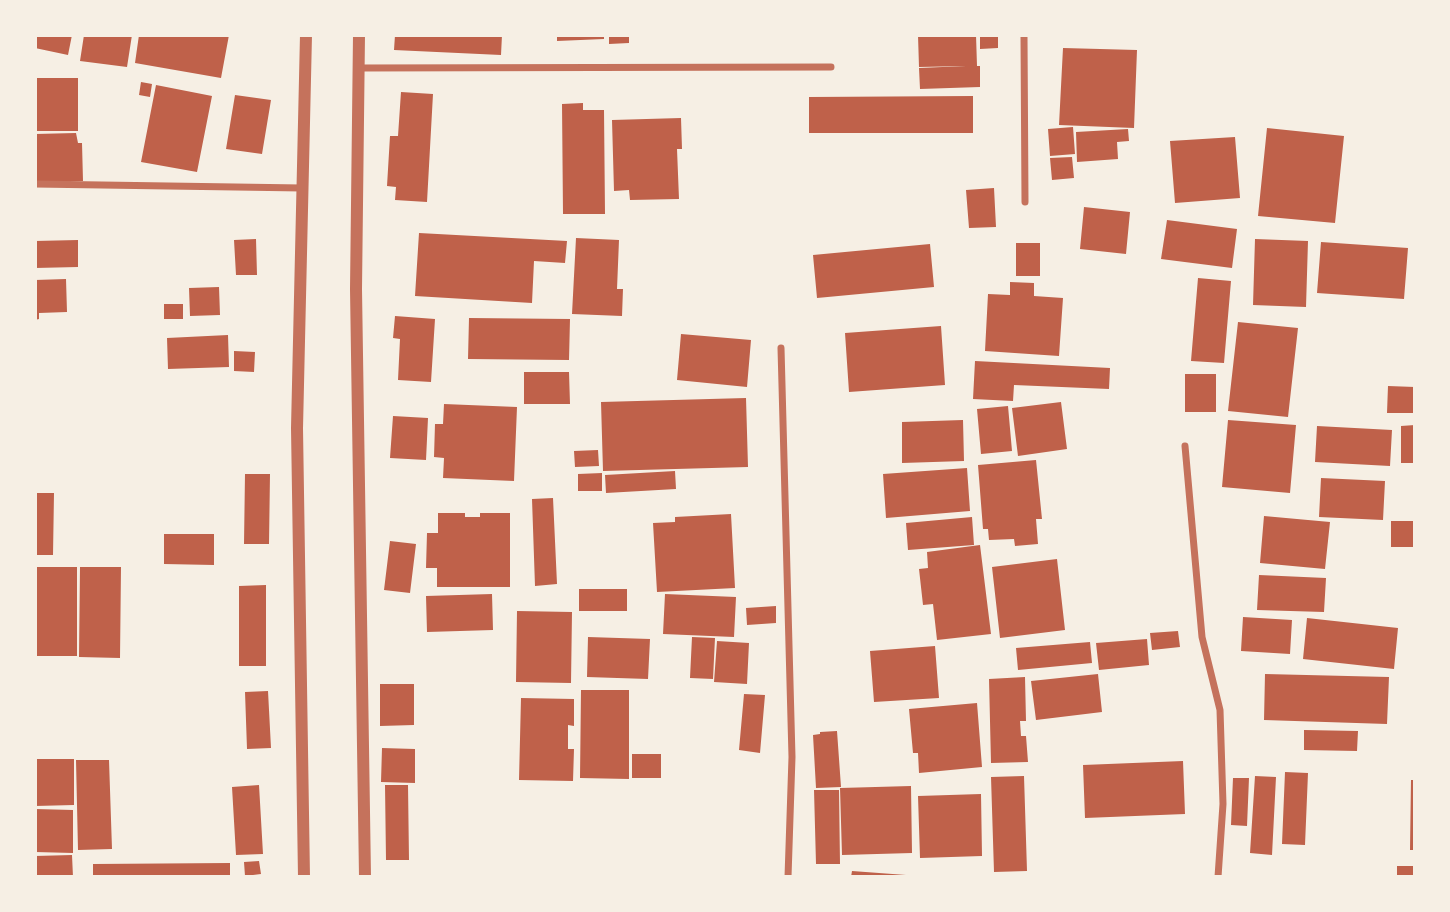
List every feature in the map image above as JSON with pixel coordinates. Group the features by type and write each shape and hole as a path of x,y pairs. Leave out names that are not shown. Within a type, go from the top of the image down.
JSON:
{"street":[{"path":"304,877 297,428 306,35"},
{"path":"359,35 356,289 365,877"},
{"path":"1024,35 1025,202"},
{"path":"359,68 831,67"},
{"path":"35,184 302,188"},
{"path":"781,348 792,757 788,877"},
{"path":"1185,446 1202,636 1220,709 1223,804 1218,877"}],"building":[{"path":"35,35 72,35 68,55 35,48"},
{"path":"84,35 132,35 127,67 80,61"},
{"path":"139,35 229,35 221,78 135,63"},
{"path":"395,35 502,35 501,55 394,50"},
{"path":"557,35 604,35 604,39 557,41"},
{"path":"609,35 629,35 629,43 609,44"},
{"path":"918,35 976,35 980,87 920,89 919,68 966,66 919,67"},
{"path":"980,35 998,35 998,48 980,49"},
{"path":"1063,48 1137,50 1134,128 1059,125"},
{"path":"35,78 78,78 78,131 35,131"},
{"path":"141,82 152,84 150,97 139,95"},
{"path":"156,85 212,96 197,172 141,162"},
{"path":"401,92 433,94 427,202 395,200 396,187 387,186 390,136 398,136"},
{"path":"235,95 271,100 262,154 226,149"},
{"path":"973,96 973,133 809,133 809,97"},
{"path":"583,103 583,110 604,110 605,214 563,214 562,104"},
{"path":"681,118 682,149 677,149 679,199 630,200 629,190 614,191 612,120"},
{"path":"1073,127 1075,154 1050,156 1048,129"},
{"path":"1267,128 1344,136 1335,223 1258,216"},
{"path":"1128,129 1129,141 1117,142 1118,159 1077,162 1076,132"},
{"path":"76,133 78,143 82,143 83,181 35,182 35,134"},
{"path":"1235,137 1240,198 1175,203 1170,141"},
{"path":"1072,157 1074,178 1052,180 1050,158"},
{"path":"994,188 996,227 969,228 966,190"},
{"path":"1084,207 1130,212 1126,254 1080,249"},
{"path":"1167,220 1237,229 1232,268 1161,259"},
{"path":"419,233 567,241 565,263 534,261 532,303 415,296"},
{"path":"576,238 619,240 617,289 623,289 622,316 572,314"},
{"path":"256,239 257,275 236,275 234,240"},
{"path":"1255,239 1308,241 1306,307 1253,305"},
{"path":"78,240 78,267 35,268 35,241"},
{"path":"1321,242 1408,248 1404,299 1317,293"},
{"path":"1016,243 1040,243 1040,276 1016,276"},
{"path":"930,244 934,287 817,298 813,255"},
{"path":"1198,278 1231,281 1224,363 1191,361"},
{"path":"66,279 67,312 39,313 39,319 35,320 35,280"},
{"path":"1010,282 1034,283 1034,296 1063,298 1059,356 985,351 988,294 1010,295"},
{"path":"219,287 220,315 190,316 189,288"},
{"path":"164,304 183,304 183,319 164,319"},
{"path":"395,316 435,319 431,382 398,380 400,339 393,338"},
{"path":"469,318 570,319 569,360 468,359"},
{"path":"1238,322 1298,328 1288,417 1228,411"},
{"path":"941,326 945,385 849,392 845,333"},
{"path":"681,334 751,340 747,387 677,380"},
{"path":"228,335 229,367 168,369 167,338"},
{"path":"234,351 255,352 254,372 234,371"},
{"path":"975,361 1110,368 1109,389 1014,385 1013,401 973,399"},
{"path":"524,372 569,372 570,404 524,404"},
{"path":"1185,374 1216,374 1216,412 1185,412"},
{"path":"1388,386 1415,387 1415,413 1387,413"},
{"path":"746,398 748,467 603,471 601,402"},
{"path":"1061,402 1067,449 1018,456 1012,408"},
{"path":"444,404 517,407 514,481 443,478 444,458 434,457 435,424 443,424"},
{"path":"1008,406 1012,451 981,454 977,409"},
{"path":"393,416 428,418 426,460 390,458"},
{"path":"963,420 964,461 902,463 902,422"},
{"path":"1228,420 1296,425 1290,493 1222,487"},
{"path":"1415,425 1415,463 1401,463 1401,426"},
{"path":"1317,426 1392,430 1390,466 1315,462"},
{"path":"598,450 599,466 575,467 574,451"},
{"path":"1036,460 1042,519 1036,519 1038,544 1015,546 1014,539 989,540 988,529 983,529 978,465"},
{"path":"967,468 970,511 886,518 883,474"},
{"path":"675,471 676,489 606,493 605,475"},
{"path":"602,473 602,491 578,491 578,474"},
{"path":"245,474 270,474 269,544 244,544"},
{"path":"1321,478 1385,481 1383,520 1319,517"},
{"path":"35,493 54,493 53,555 35,555"},
{"path":"553,498 557,584 535,586 532,499"},
{"path":"438,513 465,513 465,517 480,517 480,513 510,513 510,587 437,587 437,568 426,568 427,533 438,533"},
{"path":"731,514 735,588 657,592 653,523 675,522 675,517"},
{"path":"1264,516 1330,522 1325,569 1260,563"},
{"path":"972,517 974,545 908,550 906,523"},
{"path":"1391,521 1415,521 1415,547 1391,547"},
{"path":"164,534 214,534 214,565 164,564"},
{"path":"390,541 416,544 410,593 384,590"},
{"path":"980,545 991,634 937,640 933,604 923,605 919,569 928,568 927,552"},
{"path":"1057,559 1065,630 1000,638 992,567"},
{"path":"35,567 77,567 77,656 35,656"},
{"path":"80,567 121,567 120,658 79,657"},
{"path":"1259,575 1326,578 1324,612 1257,610"},
{"path":"266,585 266,666 239,666 239,586"},
{"path":"579,589 627,589 627,611 579,611"},
{"path":"492,594 493,630 427,632 426,596"},
{"path":"665,594 736,597 734,637 663,634"},
{"path":"776,606 776,623 747,625 746,608"},
{"path":"517,611 572,612 571,683 516,682"},
{"path":"1243,617 1292,620 1290,654 1241,651"},
{"path":"1307,618 1398,628 1394,669 1303,659"},
{"path":"1178,631 1180,647 1152,650 1150,633"},
{"path":"588,637 650,639 648,679 587,677"},
{"path":"692,637 715,638 713,679 690,678"},
{"path":"1147,639 1149,665 1099,670 1096,643"},
{"path":"717,641 749,643 747,684 714,682"},
{"path":"1090,642 1092,663 1018,670 1016,648"},
{"path":"935,646 939,698 874,702 870,651"},
{"path":"1098,674 1102,712 1036,720 1031,681"},
{"path":"1265,674 1389,677 1387,724 1264,720"},
{"path":"1025,677 1026,721 1020,721 1021,736 1026,736 1028,762 991,763 989,679"},
{"path":"380,684 414,684 414,725 380,726"},
{"path":"581,690 629,690 629,779 580,778"},
{"path":"268,691 271,748 247,749 245,692"},
{"path":"744,694 765,695 760,753 739,750"},
{"path":"521,698 574,699 574,726 568,725 568,749 574,749 573,781 519,780"},
{"path":"977,703 982,767 919,773 918,753 913,753 909,709"},
{"path":"1304,730 1358,731 1357,751 1304,750"},
{"path":"837,731 841,787 816,788 813,735"},
{"path":"382,748 415,749 415,783 381,782"},
{"path":"632,754 661,754 661,778 632,778"},
{"path":"35,759 74,759 74,805 35,806"},
{"path":"76,760 109,760 112,849 78,850"},
{"path":"1183,761 1185,814 1085,818 1083,765"},
{"path":"1285,772 1308,773 1305,845 1282,844"},
{"path":"1024,776 1027,871 994,872 991,777"},
{"path":"1255,776 1276,777 1272,855 1250,853"},
{"path":"1233,778 1249,778 1247,826 1231,825"},
{"path":"1411,780 1415,780 1415,850 1410,850"},
{"path":"259,785 263,854 236,855 232,787"},
{"path":"385,785 408,785 409,860 386,860"},
{"path":"911,786 912,853 842,855 840,788"},
{"path":"814,790 839,790 840,864 816,864"},
{"path":"981,794 982,856 920,858 918,796"},
{"path":"35,809 73,810 73,853 35,852"},
{"path":"72,855 73,877 35,877 35,856"},
{"path":"259,861 261,874 245,876 244,862"},
{"path":"230,863 230,877 93,877 93,864"},
{"path":"1397,866 1415,866 1415,877 1397,877"},
{"path":"852,871 906,875 906,877 851,877"}]}
